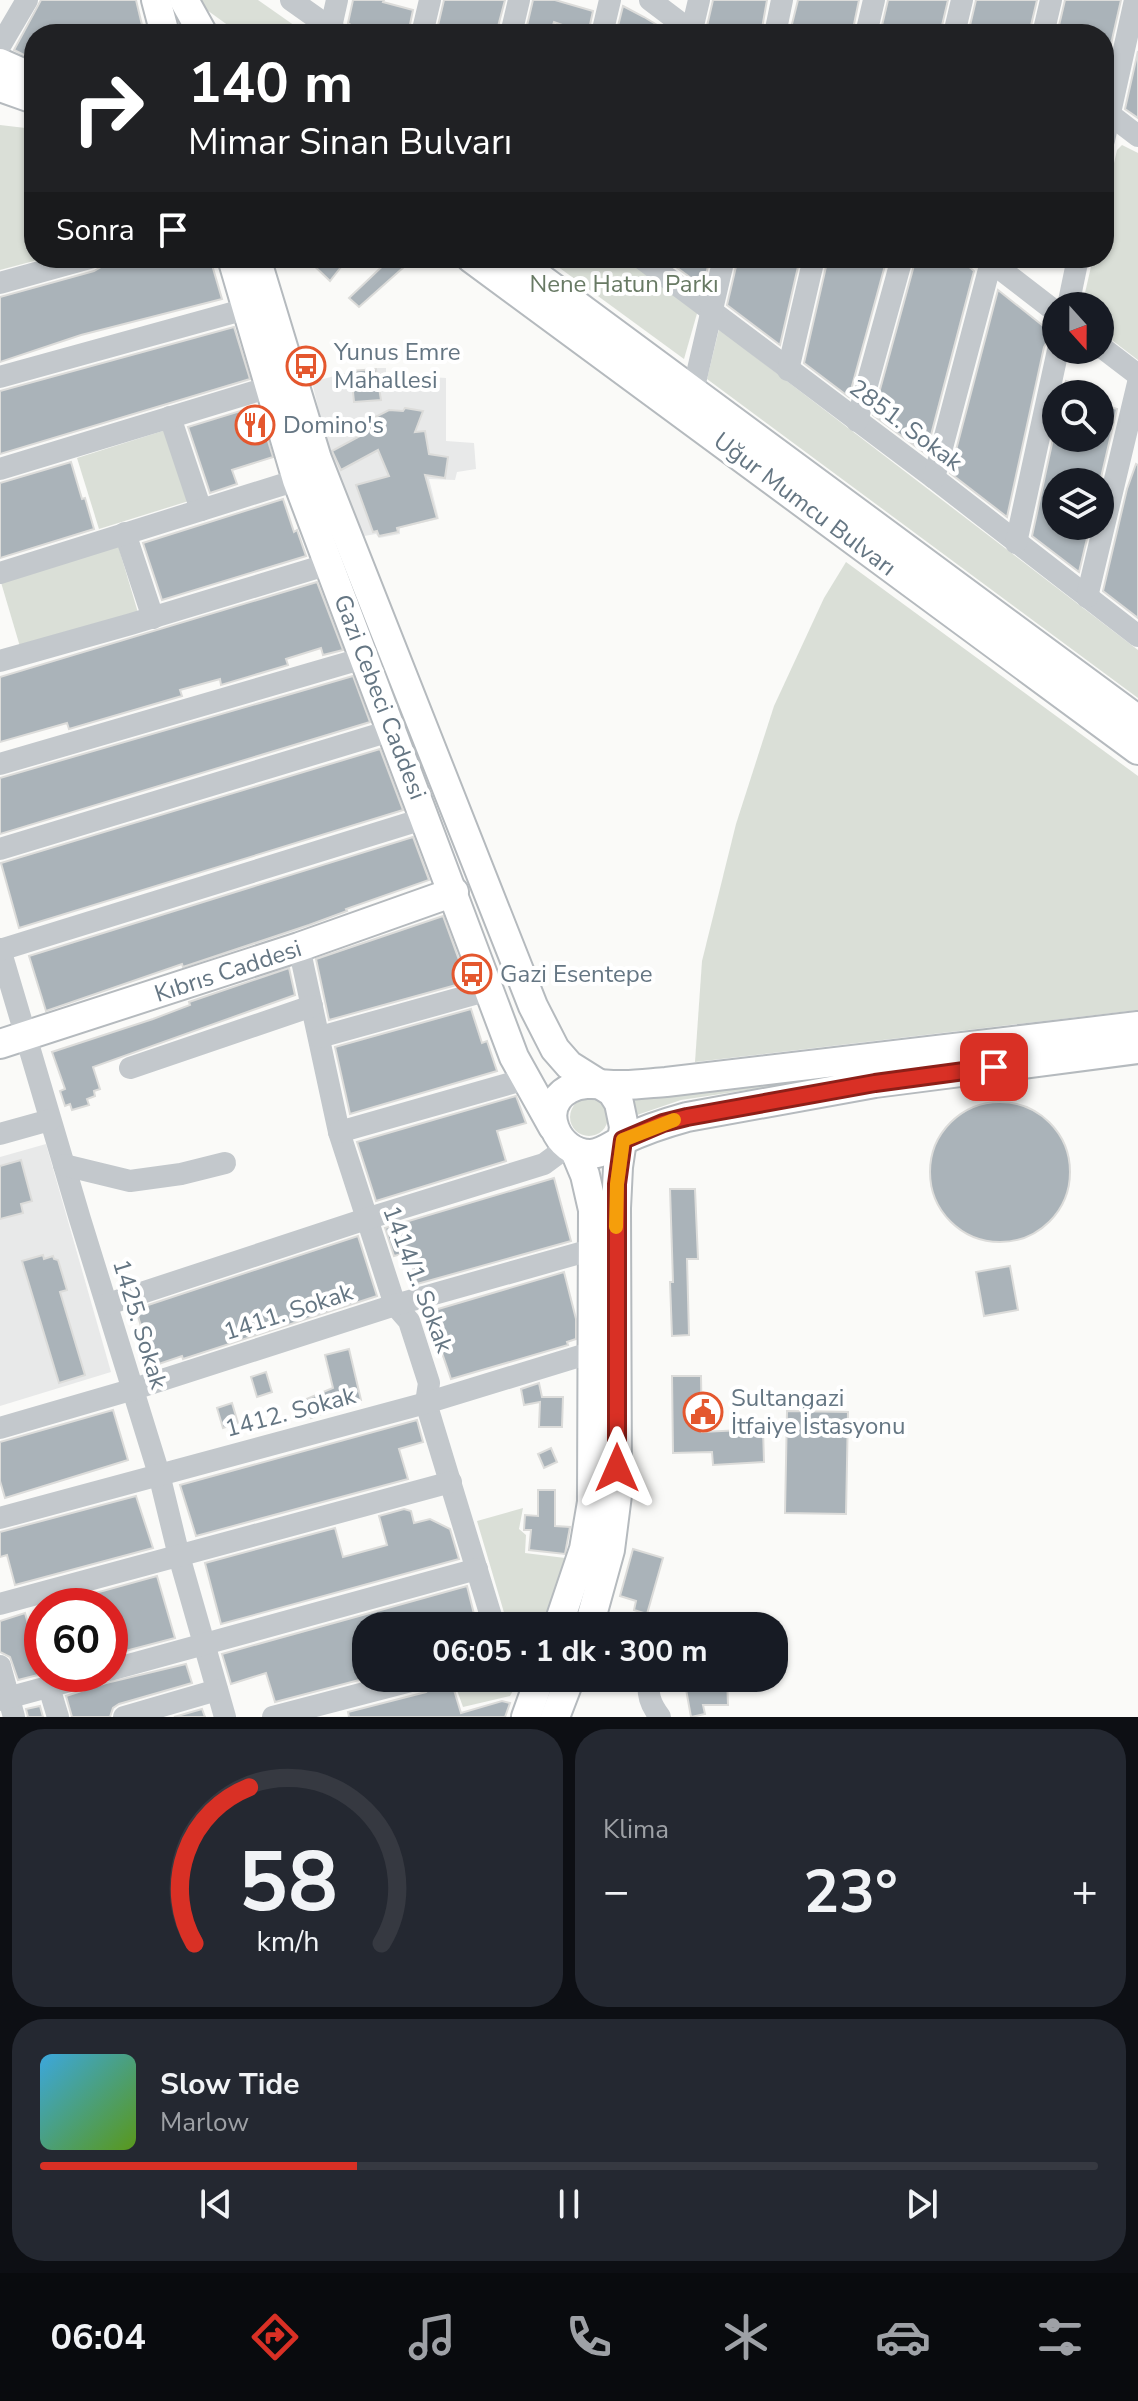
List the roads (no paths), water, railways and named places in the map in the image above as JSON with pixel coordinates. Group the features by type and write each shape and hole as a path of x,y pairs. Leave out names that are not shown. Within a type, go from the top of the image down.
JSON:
{"main road":[{"path":"156,0 162,24"},
{"path":"184,0 197,24"},
{"path":"0,63 24,74"},
{"path":"0,87 24,95"},
{"name":"Gazi Cebeci Caddesi","path":"235,268 297,480 514,1057 590,1189 594,1249 592,1502 584,1549 563,1612"},
{"name":"Gazi Cebeci Caddesi","path":"259,268 317,459 533,1006 555,1049 569,1065 597,1085"},
{"name":"Uğur Mumcu Bulvarı","path":"485,268 1138,750"},
{"name":"Uğur Mumcu Bulvarı","path":"527,268 1138,720"},
{"name":"Kıbrıs Caddesi","path":"13,1041 299,947 454,892"},
{"path":"1138,1026 666,1082 582,1084 562,1094 555,1105 565,1142 596,1153 663,1123 687,1117 854,1086 1138,1049"},
{"path":"593,1612 610,1550 617,1495 617,1184 624,1127 619,1103 612,1092 597,1085"},
{"path":"526,1717 535,1692"},
{"path":"555,1717 565,1692"}],"street":[{"path":"0,46 27,0"},
{"path":"291,0 325,24"},
{"path":"335,24 337,0"},
{"path":"424,24 430,0"},
{"path":"513,24 519,0"},
{"path":"604,24 610,0"},
{"path":"650,0 681,24"},
{"path":"695,24 699,0"},
{"path":"777,24 782,0"},
{"path":"868,24 874,0"},
{"path":"956,24 962,0"},
{"path":"1045,24 1051,0"},
{"path":"1114,84 1135,0"},
{"path":"1114,117 1138,136"},
{"path":"0,283 54,268"},
{"name":"2851. Sokak","path":"654,268 1138,636"},
{"path":"693,391 722,268"},
{"path":"788,370 812,268"},
{"path":"857,421 899,268"},
{"path":"934,478 988,268"},
{"path":"1001,268 1042,301"},
{"path":"1071,292 1076,268"},
{"path":"0,377 246,309"},
{"path":"1114,357 1138,375"},
{"path":"1016,543 1055,364"},
{"path":"1087,597 1138,383"},
{"path":"0,469 270,387"},
{"path":"170,417 201,510"},
{"path":"0,573 297,480"},
{"path":"125,533 153,618"},
{"path":"0,661 329,564"},
{"path":"0,764 364,658"},
{"path":"0,849 393,730"},
{"path":"0,949 426,818"},
{"name":"1414/1. Sokak","path":"299,947 339,1132 395,1305 409,1321 429,1383 426,1403 490,1612"},
{"name":"1425. Sokak","path":"0,949 13,1041 50,1120 108,1304 159,1474 225,1717"},
{"path":"320,1037 489,990"},
{"path":"130,1068 312,1006"},
{"path":"339,1132 526,1079"},
{"path":"0,1134 50,1120"},
{"path":"108,1304 544,1164 565,1142"},
{"path":"64,1165 130,1181 181,1174 225,1163"},
{"name":"1411. Sokak","path":"0,1428 134,1389 395,1305 594,1249"},
{"name":"1412. Sokak","path":"0,1518 426,1403 593,1352"},
{"path":"0,1604 451,1482"},
{"path":"128,1665 477,1569"},
{"path":"0,1666 7,1705 37,1692"},
{"path":"124,1717 217,1690"},
{"path":"50,1692 58,1717"},
{"path":"273,1717 369,1692"},
{"path":"648,1692 652,1707 660,1717"}],"place":[{"name":"Yunus Emre Mahallesi","path":"306,366"},
{"name":"Domino's","path":"255,425"},
{"name":"Gazi Esentepe","path":"472,974"},
{"name":"Sultangazi İtfaiye İstasyonu","path":"703,1412"}],"park label":[{"name":"Nene Hatun Parkı","path":"624,284"}]}
